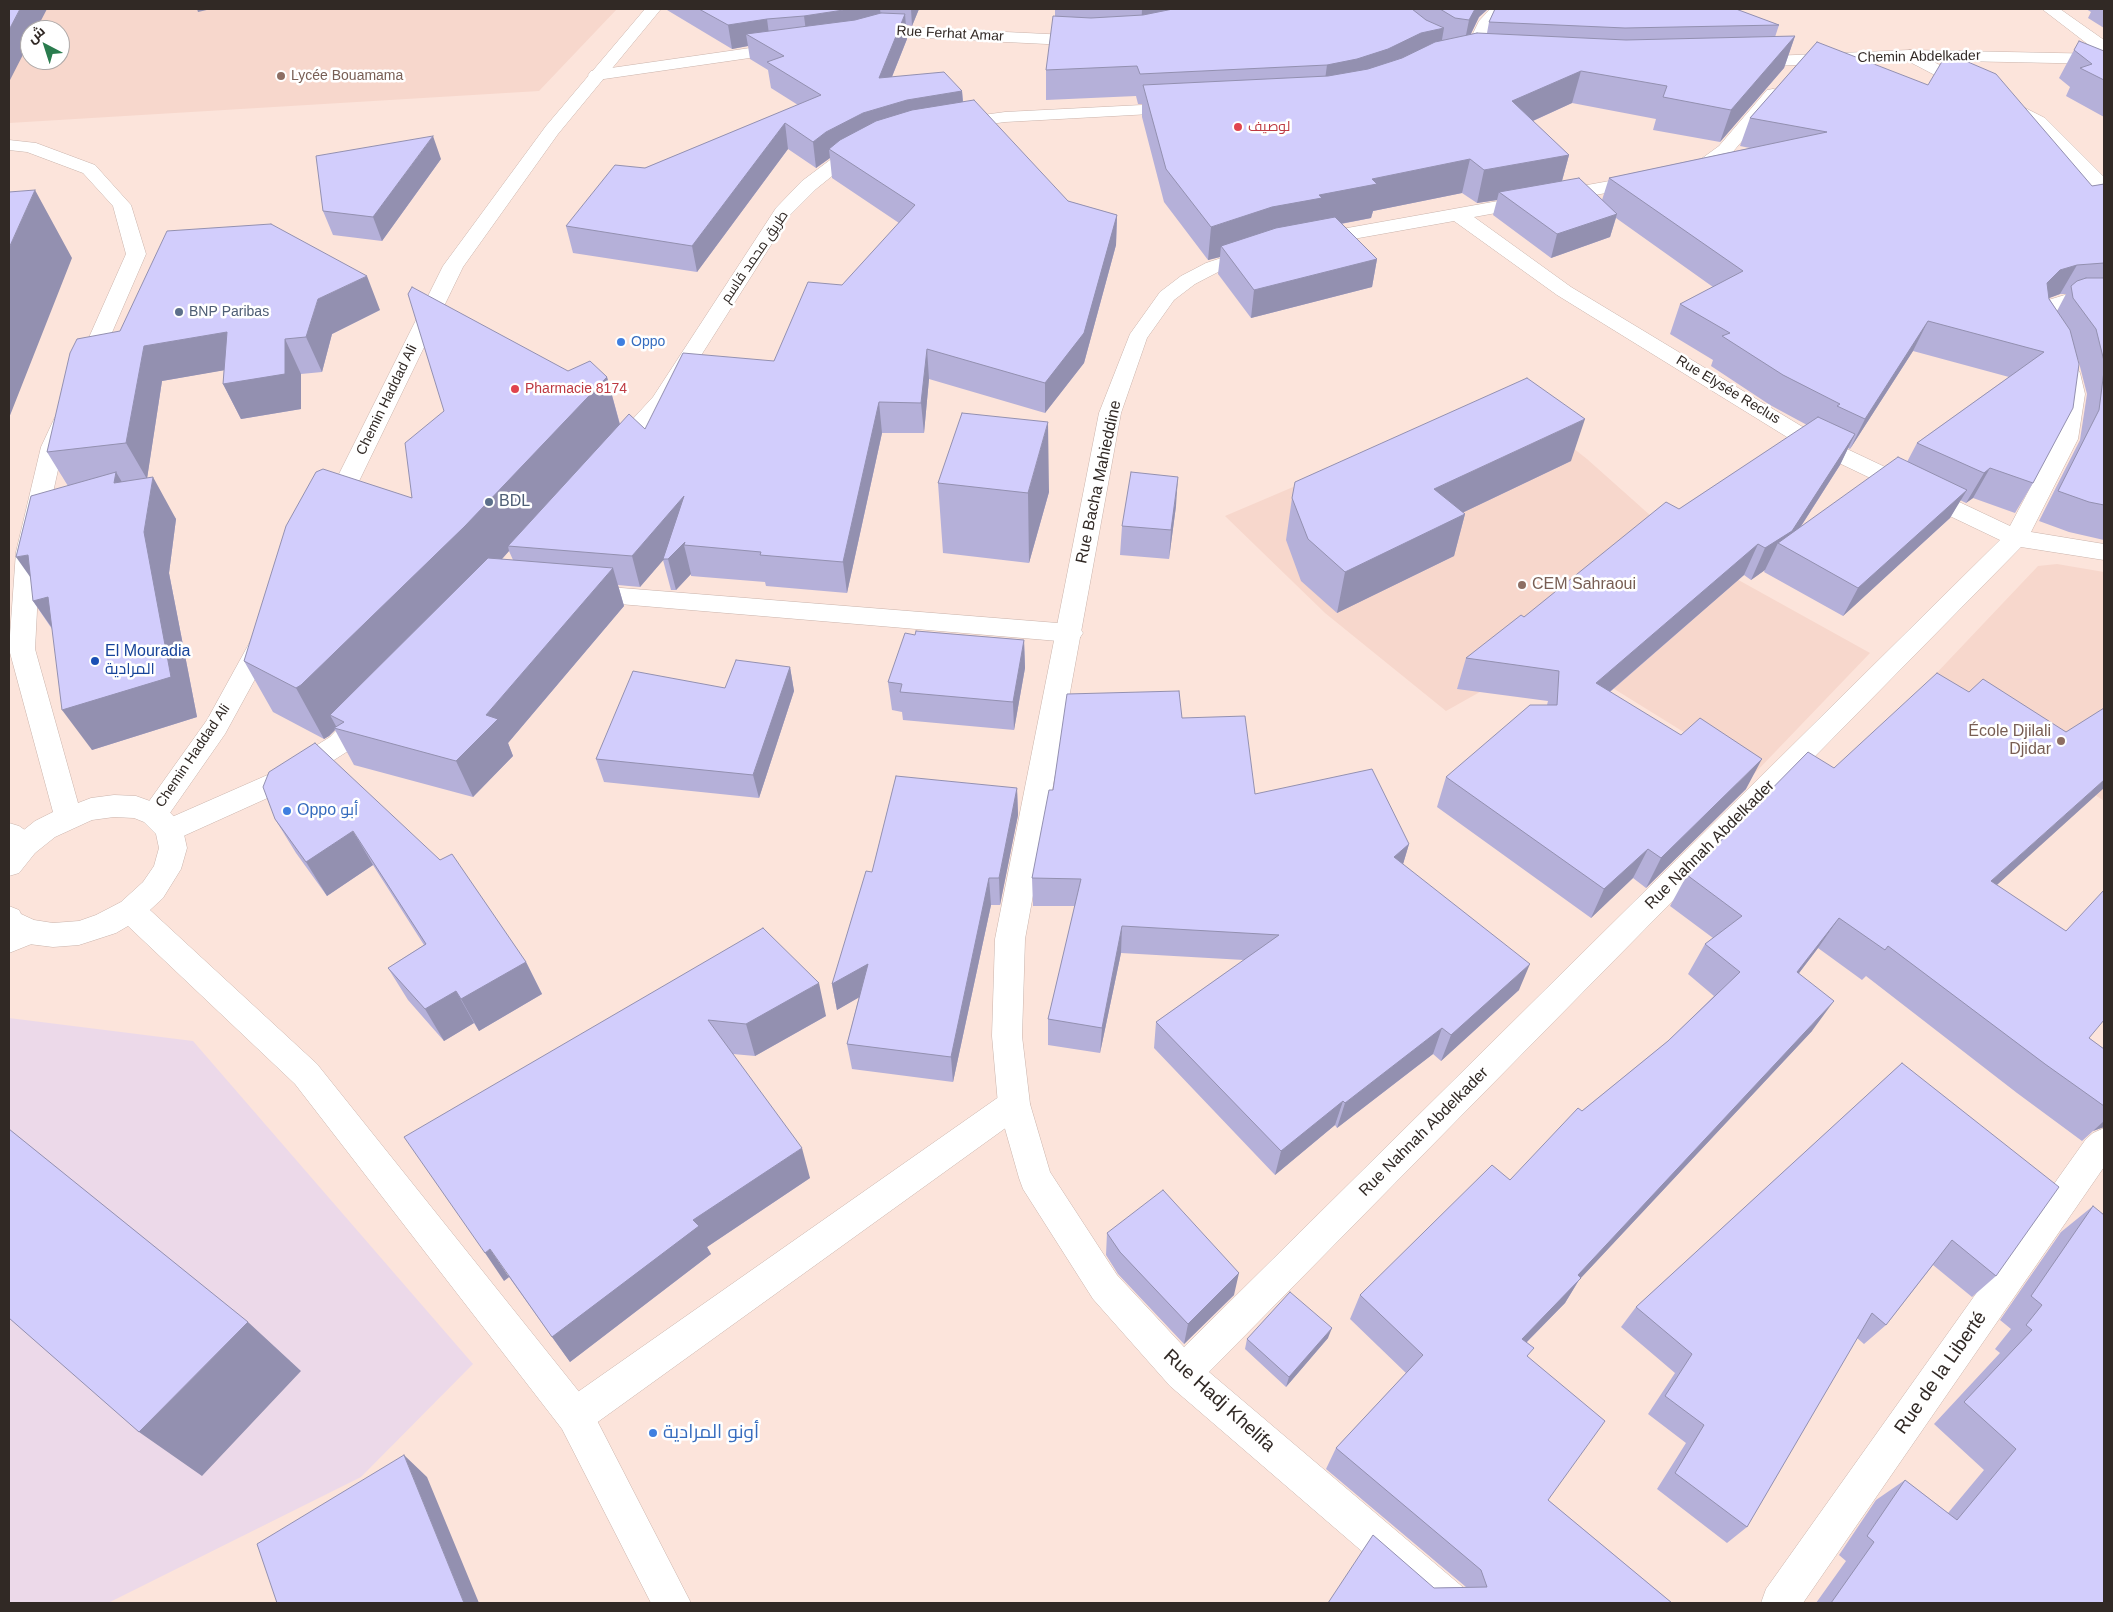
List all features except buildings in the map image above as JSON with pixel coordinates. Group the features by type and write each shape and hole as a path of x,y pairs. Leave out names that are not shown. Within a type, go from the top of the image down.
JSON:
{"street":[{"name":"Chemin Haddad Ali","path":"323,531 453,266 552,130 653,9"},
{"path":"1443,58 1480,59 1487,21 1498,9"},
{"path":"2050,9 2104,48"},
{"name":"Rue Ferhat Amar","path":"857,38 882,31 1107,40"},
{"path":"597,75 798,47"},
{"path":"1910,55 2039,122 2104,187"},
{"name":"Chemin Abdelkader","path":"1734,62 1802,61 1910,55 2104,59"},
{"name":"Rue Bacha Mahieddine","path":"1014,1104 1008,1036 1010,939 1070,634 1110,413 1137,338 1167,296 1188,280 1213,267 1287,245 1668,176 1703,166 1725,150 1802,61"},
{"path":"937,127 1005,117 1197,107"},
{"name":"طريق محمد قاسم","path":"600,469 661,401 783,212 809,185 836,164 882,142"},
{"path":"9,146 30,147 89,169 122,205 136,254 52,447 28,552 22,649 68,817"},
{"name":"Rue Elysée Reclus","path":"1457,214 1564,291 1803,436 2016,538 2104,552"},
{"name":"Rue Nahnah Abdelkader","path":"1183,1373 2016,538 2067,439 2074,394 2065,359 2044,328 2042,314 2052,305 2068,300 2104,300"},
{"path":"565,591 1070,634"},
{"name":"Chemin Haddad Ali","path":"161,822 216,727 276,616"},
{"path":"161,822 282,780 339,744 380,702"},
{"path":"14,848 68,817 91,809 114,806 136,807 161,822 173,848 167,869 153,890 131,910 106,924 79,933 53,936 16,930"},
{"path":"131,910 306,1074 575,1416 672,1603"},
{"path":"575,1416 1014,1104"},
{"name":"Rue Hadj Khelifa","path":"1014,1104 1035,1178 1105,1287 1183,1373 1451,1603"},
{"name":"Rue de la Liberté","path":"1780,1603 2097,1150 2104,1144"}],"shaded area":[{"name":"Lycée Bouamama","path":"9,9 617,9 539,91 9,123"},
{"name":"CEM Sahraoui","path":"1507,396 1587,459 1697,557 1870,653 1753,775 1553,651 1446,711 1325,613 1225,516"},
{"name":"École Djilali Djidar","path":"2057,564 2104,572 2104,801 1930,680 2038,566"},
{"path":"9,1018 193,1041 473,1364 361,1477 108,1603 9,1603"}],"place":[{"name":"Lycée Bouamama","path":"281,76"},
{"name":"لوصيف","path":"1238,127"},
{"name":"BNP Paribas","path":"179,312"},
{"name":"Oppo","path":"621,342"},
{"name":"Pharmacie 8174","path":"515,389"},
{"name":"BDL","path":"489,502"},
{"name":"CEM Sahraoui","path":"1522,585"},
{"name":"El Mouradia المرادية","path":"95,661"},
{"name":"École Djilali Djidar","path":"2061,741"},
{"name":"Oppo أبو","path":"287,811"},
{"name":"أونو المرادية","path":"653,1433"}]}
